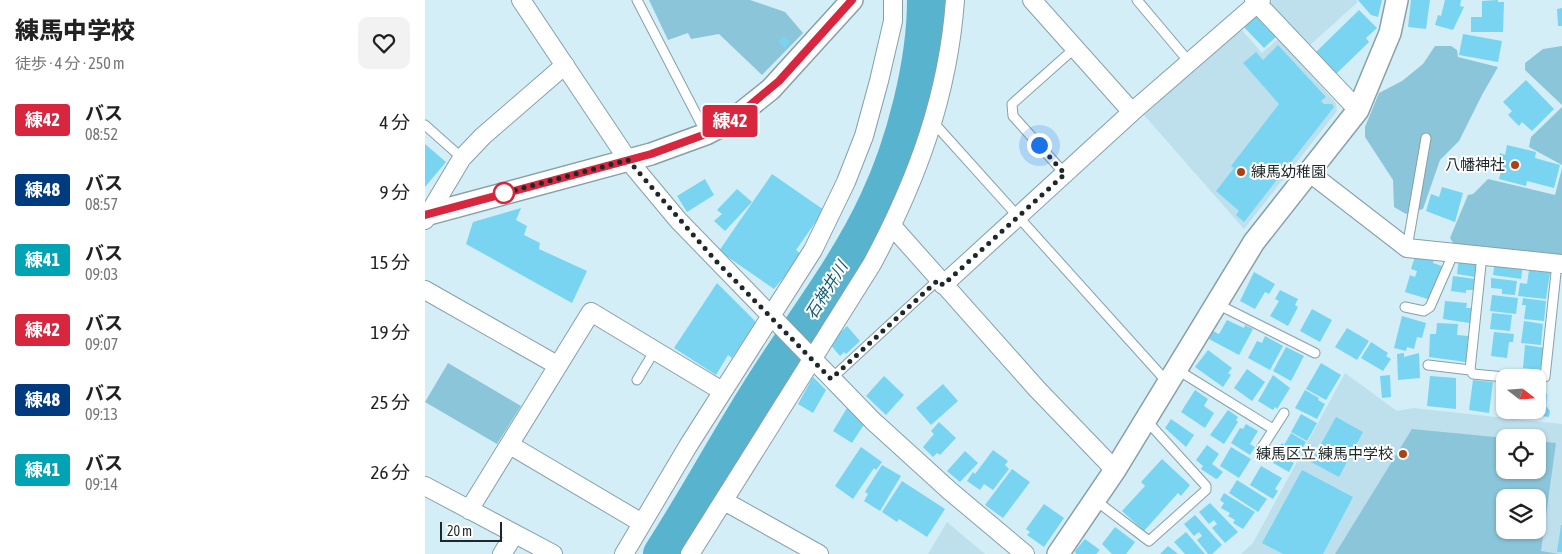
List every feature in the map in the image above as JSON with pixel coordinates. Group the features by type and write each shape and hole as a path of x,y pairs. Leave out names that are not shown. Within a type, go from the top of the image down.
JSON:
{"street":[{"path":"426,216 628,160 706,134 731,121 771,89 852,0"},
{"path":"624,554 722,391 772,318 813,250 846,182 861,145 893,21 893,0"},
{"path":"690,554 892,226 915,175 933,122 948,62 955,0"},
{"path":"1032,0 1132,112"},
{"path":"1058,554 1115,470 1253,242 1310,173 1358,110 1390,32 1397,0"},
{"path":"940,283 1018,216 1132,112 1190,63 1257,1 1358,110"},
{"path":"525,2 628,160 703,247 873,421 950,491 1025,554"},
{"path":"426,216 462,158 483,136 565,65"},
{"path":"1310,173 1407,248 1482,254 1559,264"},
{"path":"892,226 940,283 1115,470"},
{"path":"425,290 557,364"},
{"path":"469,510 510,445 557,364 591,312 722,391"},
{"path":"510,445 643,524"},
{"path":"425,486 514,536 553,554"},
{"path":"724,501 819,554"},
{"path":"502,554 514,536"}],"lane":[{"path":"637,0 706,134"},
{"path":"1137,0 1190,63"},
{"path":"1065,174 1013,116 1012,104 1075,48"},
{"path":"933,122 1018,216 1172,376 1273,430"},
{"path":"425,125 462,158"},
{"path":"1407,248 1427,138"},
{"path":"1405,307 1424,311 1430,307 1454,252"},
{"path":"1470,370 1482,254"},
{"path":"1546,370 1559,264"},
{"path":"831,379 940,283"},
{"path":"1215,303 1315,353"},
{"path":"637,380 655,350"},
{"path":"1428,365 1470,370 1473,374 1496,376"},
{"path":"1261,449 1284,413"},
{"path":"1095,500 1149,541 1206,490 1206,486 1145,419"}],"shaded area":[{"path":"649,0 750,0 785,12 803,33 762,75 719,34 691,39 688,33 668,40"},
{"path":"1273,0 1356,0 1358,2 1309,46 1270,2"},
{"name":"練馬幼稚園","path":"1240,28 1262,53 1278,39 1336,103 1337,111 1244,229 1144,115"},
{"path":"1435,46 1451,46 1457,50 1458,57 1498,67 1459,141 1440,160 1423,209 1406,214 1394,207 1393,180 1365,137 1365,127 1379,93 1402,81 1423,64"},
{"path":"1562,46 1562,105 1525,70 1525,63 1543,49"},
{"path":"1562,107 1562,165 1529,147 1531,137"},
{"path":"1562,168 1562,257 1455,246 1450,238 1468,195 1473,194 1488,179 1555,195"},
{"path":"448,363 521,406 497,444 425,402"},
{"name":"練馬区立 練馬中学校","path":"1345,373 1397,411 1413,408 1496,417 1496,419 1562,424 1562,554 1241,554 1253,543"},
{"path":"1412,429 1496,437 1496,479 1546,479 1546,442 1556,443 1546,515 1546,489 1496,489 1496,539 1543,539 1541,551 1559,554 1335,554"},
{"path":"947,522 985,554 928,554"}],"building":[{"path":"1358,0 1382,0 1378,17 1371,15"},
{"path":"1411,0 1430,0 1426,29 1408,27"},
{"path":"1445,0 1461,0 1460,6 1464,7 1453,30 1435,25 1438,15 1441,16"},
{"path":"1498,0 1498,2 1504,2 1503,32 1471,32 1471,17 1482,17 1482,1"},
{"path":"1562,8 1562,26 1558,26 1557,9"},
{"path":"1359,10 1377,28 1366,38 1369,42 1336,74 1315,53"},
{"path":"1257,13 1278,35 1264,48 1243,26"},
{"path":"1463,34 1502,41 1498,62 1459,55"},
{"path":"784,36 790,42 785,48 778,42"},
{"path":"1278,45 1326,97 1321,101 1324,104 1332,104 1334,107 1244,222 1236,215 1239,211 1216,191 1234,168 1231,166 1279,104 1243,63 1256,52 1263,60"},
{"path":"1526,80 1554,109 1532,131 1522,122 1519,126 1508,115 1512,111 1503,102"},
{"path":"425,144 446,162 425,187"},
{"path":"1507,145 1536,152 1535,158 1560,165 1554,188 1527,181 1526,186 1499,179 1501,171 1495,170 1500,153 1505,155"},
{"path":"772,174 824,210 796,250 800,253 789,271 774,289 719,251"},
{"path":"705,179 714,195 687,212 677,196"},
{"path":"1442,187 1463,193 1455,222 1426,211 1431,194 1439,197"},
{"path":"737,189 752,202 725,231 714,221 722,214 717,210"},
{"path":"521,208 516,220 527,226 524,235 540,243 539,249 587,271 572,303 466,244 473,222"},
{"path":"1416,253 1434,259 1433,263 1445,267 1431,300 1405,292 1410,275 1415,277 1417,271 1411,269"},
{"path":"1459,258 1477,260 1475,277 1457,274"},
{"path":"1495,261 1523,264 1521,279 1493,275"},
{"path":"1530,264 1551,266 1546,299 1518,296 1520,283 1527,284"},
{"path":"1254,272 1275,284 1269,294 1265,292 1255,309 1240,301"},
{"path":"1453,276 1475,279 1473,290 1466,290 1466,293 1451,291"},
{"path":"1491,278 1517,281 1515,295 1502,294 1502,289 1491,288"},
{"path":"717,283 756,322 732,358 728,355 716,375 674,348"},
{"path":"1280,290 1298,299 1295,305 1298,307 1288,326 1270,316 1279,301 1275,299"},
{"path":"1492,295 1518,298 1516,314 1490,311"},
{"path":"1523,298 1546,301 1544,321 1524,319 1526,305 1522,305"},
{"path":"1445,301 1467,303 1466,308 1472,308 1470,323 1443,319"},
{"path":"1312,309 1332,320 1320,342 1300,331"},
{"path":"1492,313 1512,315 1510,331 1490,329"},
{"path":"1402,316 1426,323 1422,338 1417,337 1414,349 1407,347 1406,351 1394,348"},
{"path":"1227,320 1244,328 1245,325 1253,329 1239,355 1209,339 1213,331 1219,334"},
{"path":"1524,321 1543,324 1541,345 1521,343"},
{"path":"1437,323 1458,324 1457,335 1468,336 1466,362 1429,357 1430,334 1436,334"},
{"path":"847,326 860,341 846,354 844,352 840,356 829,343"},
{"path":"1347,328 1369,341 1357,360 1335,347"},
{"path":"1494,332 1514,334 1513,342 1509,342 1507,358 1491,356"},
{"path":"1265,336 1283,346 1270,370 1248,358 1257,341 1262,343"},
{"path":"1371,342 1388,353 1386,356 1391,359 1383,371 1361,358"},
{"path":"1525,345 1545,348 1540,369 1523,368"},
{"path":"1286,347 1304,356 1291,381 1273,371"},
{"path":"1208,350 1232,368 1228,373 1231,375 1223,387 1195,367"},
{"path":"1404,353 1404,357 1419,353 1420,378 1398,380 1397,354"},
{"path":"1321,363 1341,375 1326,400 1306,389"},
{"path":"1247,369 1265,382 1252,401 1234,388"},
{"path":"1273,375 1290,388 1277,409 1275,407 1273,410 1258,401"},
{"path":"1390,375 1391,397 1382,398 1380,376"},
{"path":"884,376 904,395 886,415 866,396"},
{"path":"1430,376 1456,378 1456,409 1427,406"},
{"path":"813,377 826,390 813,413 798,404"},
{"path":"1473,380 1493,382 1489,413 1469,410"},
{"path":"943,384 958,401 931,425 916,408"},
{"path":"1195,390 1208,399 1204,406 1214,413 1205,428 1181,412"},
{"path":"1305,390 1325,404 1317,419 1295,408"},
{"path":"1546,406 1550,411 1549,417 1546,417"},
{"path":"847,408 865,423 852,443 833,431"},
{"path":"1228,410 1238,417 1236,420 1238,422 1224,444 1210,435"},
{"path":"1301,414 1317,423 1307,441 1291,432"},
{"path":"1336,417 1363,432 1339,477 1311,462"},
{"path":"1171,419 1194,435 1186,447 1165,428"},
{"path":"939,422 956,438 940,455 937,453 933,457 923,447 934,434 931,431"},
{"path":"1246,424 1258,431 1250,444 1255,447 1250,455 1231,443 1240,428 1243,429"},
{"path":"1291,433 1306,442 1295,461 1277,451 1282,443 1284,445"},
{"path":"1207,445 1219,454 1212,464 1223,472 1216,479 1201,469 1203,466 1196,460"},
{"path":"861,447 882,462 876,470 874,468 853,499 835,486"},
{"path":"1231,447 1251,459 1239,478 1220,466"},
{"path":"993,450 1008,461 1005,465 1009,469 993,490 984,484 980,490 967,481 973,472 975,474"},
{"path":"965,451 978,463 960,482 947,471"},
{"path":"1278,454 1294,463 1289,472 1273,463"},
{"path":"1162,459 1190,485 1181,496 1178,493 1144,531 1122,511 1145,486 1141,482"},
{"path":"882,465 901,476 880,511 864,501 868,494 865,492"},
{"path":"1261,466 1282,478 1275,489 1278,491 1273,499 1250,485"},
{"path":"1012,469 1030,482 1003,518 985,505"},
{"path":"1302,470 1353,497 1323,554 1283,554 1262,543"},
{"path":"1237,480 1267,499 1258,512 1229,493"},
{"path":"902,481 945,509 927,537 899,519 897,522 882,512"},
{"path":"1224,493 1255,512 1243,529 1233,523 1235,520 1228,516 1230,513 1221,508 1224,503 1220,500"},
{"path":"1210,503 1238,532 1225,543 1212,528 1217,524 1214,520 1209,524 1199,512"},
{"path":"1044,504 1064,518 1044,547 1027,535 1030,532 1026,529"},
{"path":"1195,515 1222,545 1212,554 1208,554 1197,540 1202,536 1199,532 1194,536 1184,524"},
{"path":"1561,525 1562,552 1557,552"},
{"path":"1115,527 1135,542 1126,554 1112,554 1102,544"},
{"path":"1186,532 1205,554 1185,554 1174,542"},
{"path":"1085,539 1100,550 1096,554 1076,554 1075,551"},
{"path":"1168,546 1178,554 1160,554"}],"waterway":[{"name":"石神井川","path":"662,554 754,401 854,248 878,202 897,155 912,103 922,50 926,0"}],"bus line":[{"name":"練42","path":"425,215 651,154 706,134 731,121 771,89 852,0"}],"place":[{"name":"八幡神社","path":"1515,165"},
{"name":"練馬幼稚園","path":"1241,172"},
{"name":"練馬区立 練馬中学校","path":"1403,454"}],"route":[{"path":"504,193 501,194 628,160 678,220 716,261 831,379 938,280 943,285 1065,174 1039,145"}]}
